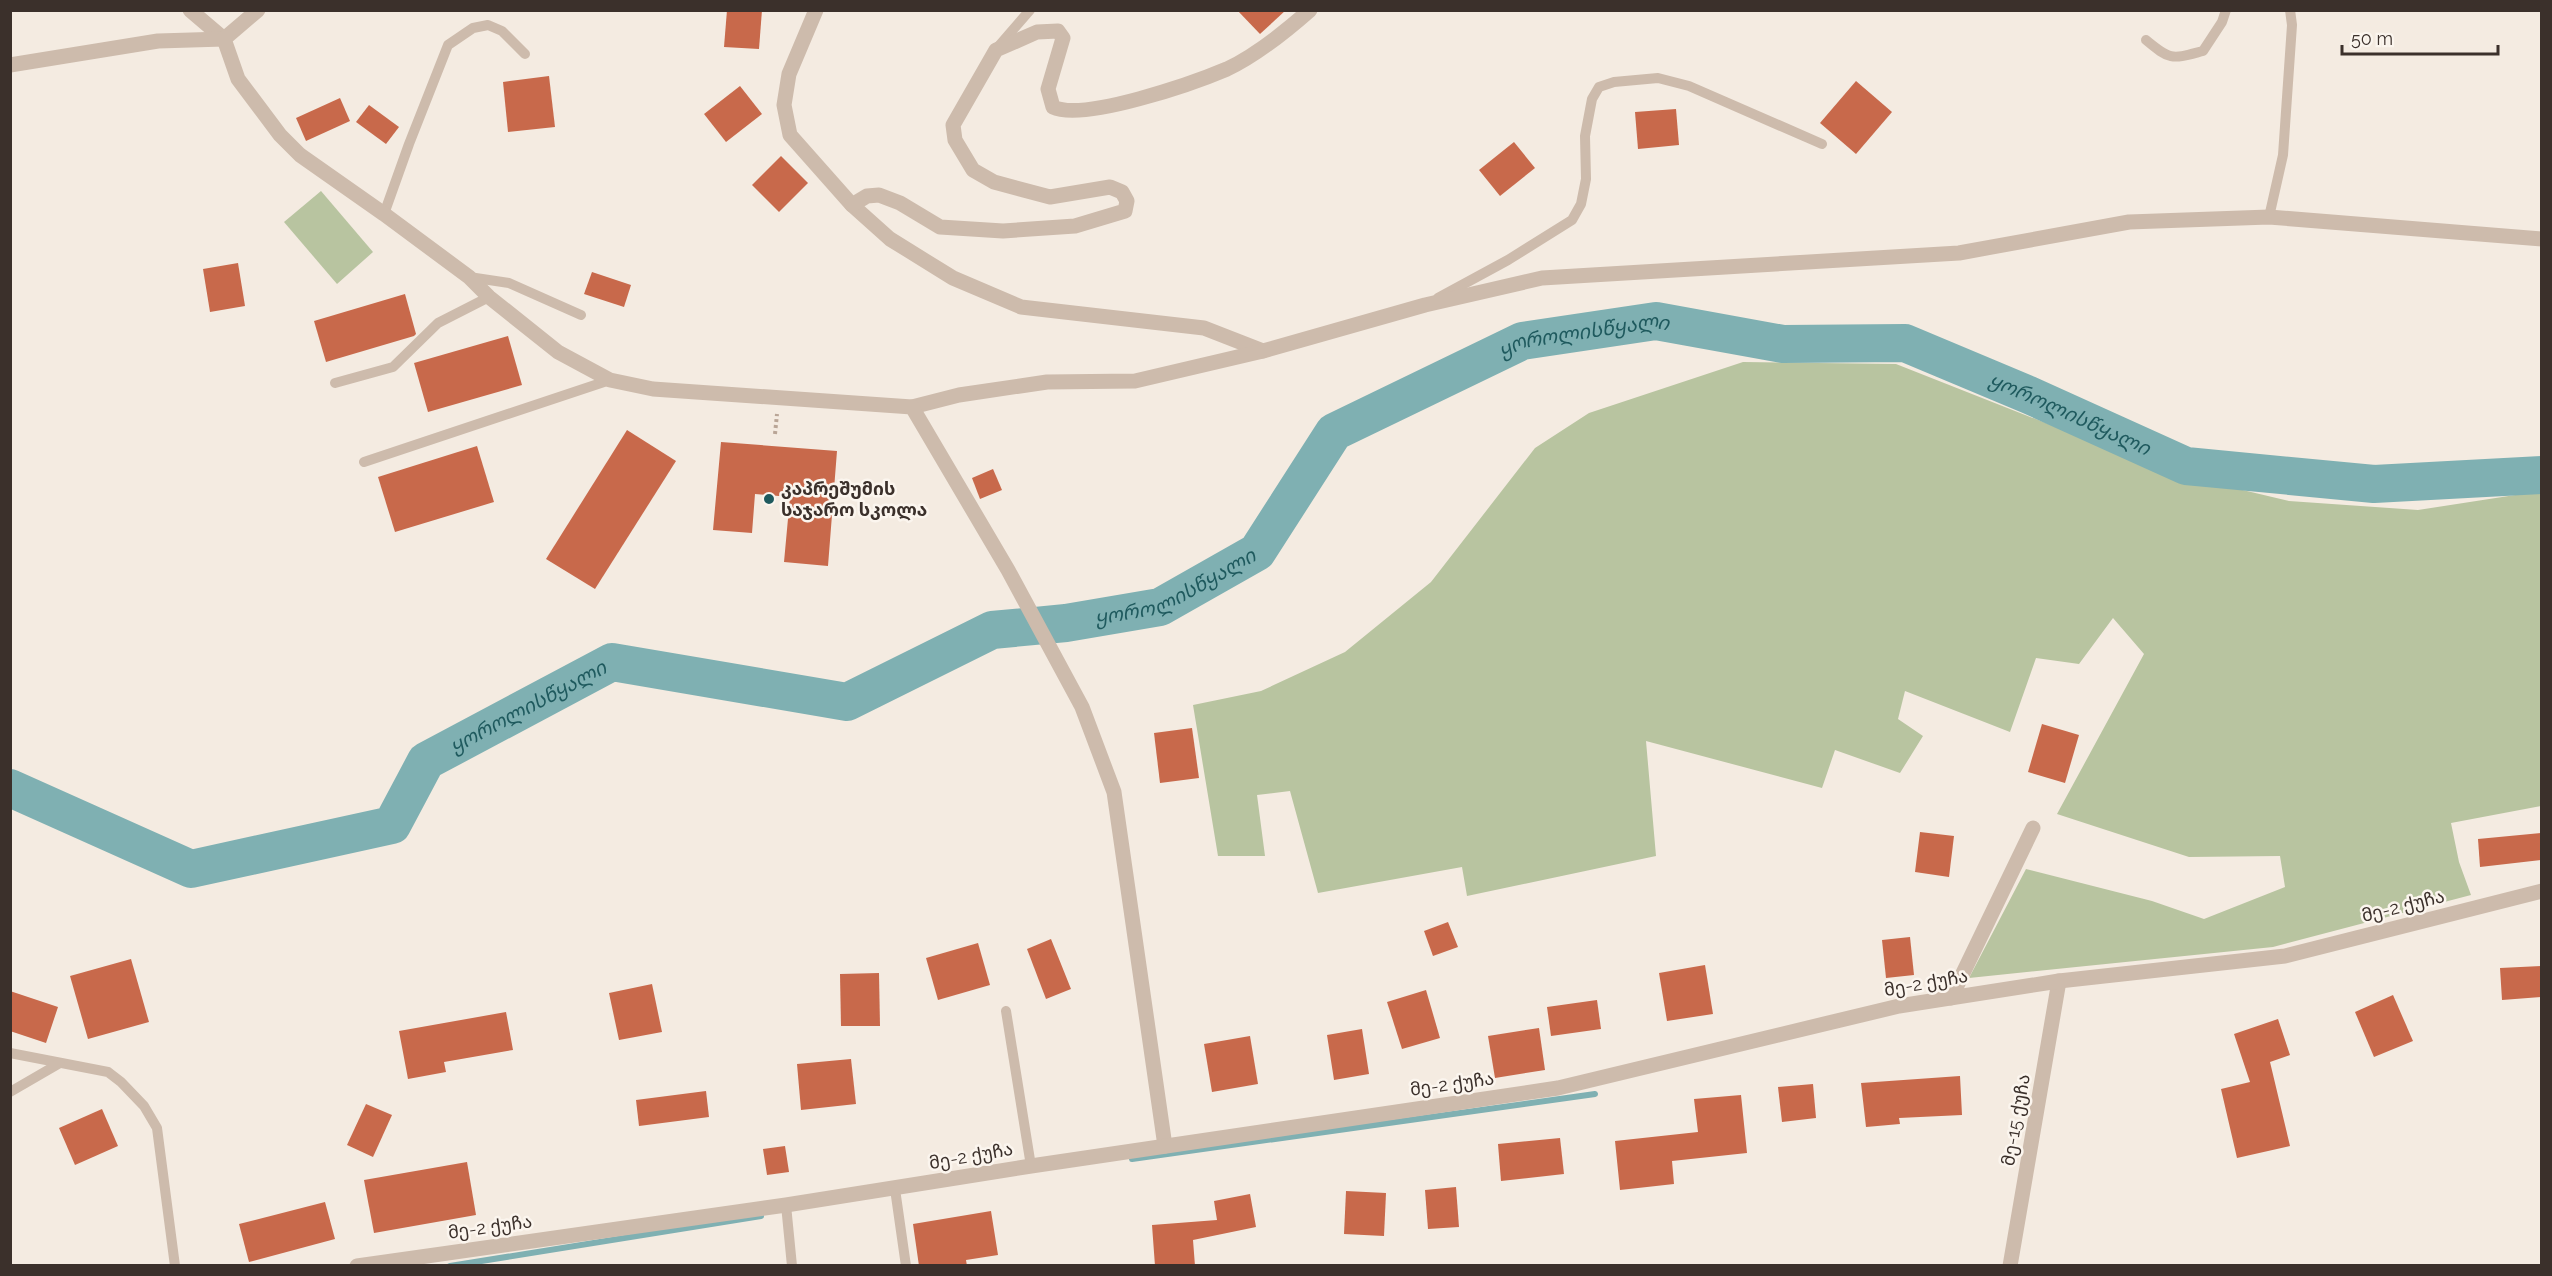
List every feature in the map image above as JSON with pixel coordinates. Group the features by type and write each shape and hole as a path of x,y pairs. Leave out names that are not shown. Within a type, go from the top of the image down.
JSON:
{"street":[{"path":"190,10 224,39 238,79 280,135 300,155 469,277 489,297 558,352 610,380 653,389 912,407 959,395 1047,382 1136,381 1263,351 1425,305 1542,278 1959,253 2129,222 2269,217 2541,239"},
{"path":"10,65 158,41 224,39 258,10"},
{"path":"816,10 789,74 783,105 789,135 852,205 890,238 953,278 1020,307 1204,328 1263,351"},
{"path":"852,205 867,196 879,195 900,203 940,227 1003,231 1075,226 1125,211 1127,201 1122,192 1110,187 1050,197 994,182 973,170 955,140 954,125 996,50 1037,32 1058,31 1063,38 1048,89 1053,108 1062,111 1116,106 1228,68 1281,35 1310,10"},
{"path":"912,407 1008,570 1082,707 1114,792 1165,1146"},
{"path":"1951,998 2033,828"},
{"name":"მე-2 ქუჩა","path":"357,1266 896,1189 1030,1166 1558,1088 1899,1006 2059,981 2284,956 2541,891"},
{"name":"მე-15 ქუჩა","path":"2010,1266 2059,981"}],"lane":[{"path":"996,50 1030,10"},
{"path":"2146,40 2165,56 2178,58 2203,51 2222,22 2226,10"},
{"path":"2269,217 2283,155 2292,25 2290,10"},
{"path":"384,214 412,134 448,45 473,28 488,25 502,31 525,54"},
{"path":"1425,305 1508,260 1572,220 1581,204 1586,179 1585,136 1592,99 1599,87 1614,82 1658,78 1689,86 1822,144"},
{"path":"469,277 509,283 581,315"},
{"path":"335,383 393,367 438,323 489,297"},
{"path":"364,462 610,380"},
{"path":"1006,1011 1030,1166"},
{"path":"10,1053 108,1072 144,1106 157,1128 175,1266"},
{"path":"10,1092 60,1063"},
{"path":"896,1189 906,1266"},
{"path":"786,1205 792,1266"}],"green space":[{"path":"321,191 373,252 337,284 284,222"},
{"path":"1743,362 1896,364 2175,474 2289,501 2418,510 2541,491 2541,806 2451,823 2459,862 2471,895 2273,947 1969,978 2026,869 2152,901 2204,919 2285,887 2280,856 2189,857 2057,814 2144,654 2113,618 2079,664 2036,658 2010,732 1905,691 1898,719 1923,736 1900,773 1835,750 1822,788 1646,741 1656,856 1467,896 1462,867 1318,893 1290,791 1257,795 1265,856 1218,856 1193,705 1261,691 1345,652 1431,582 1535,448 1589,413"}],"building":[{"path":"727,10 762,10 759,49 724,47"},
{"path":"1237,10 1286,10 1260,34"},
{"path":"549,76 555,127 508,132 503,82"},
{"path":"1856,81 1892,112 1856,154 1820,123"},
{"path":"740,86 762,114 726,142 704,114"},
{"path":"340,98 350,121 306,141 296,118"},
{"path":"369,105 399,127 386,144 356,122"},
{"path":"1676,109 1679,145 1638,149 1635,112"},
{"path":"1514,142 1535,168 1500,196 1479,170"},
{"path":"781,156 808,183 779,212 752,185"},
{"path":"238,263 245,306 210,312 203,269"},
{"path":"592,272 631,285 624,307 584,294"},
{"path":"405,294 416,334 414,336 326,362 314,321"},
{"path":"508,336 522,385 428,412 414,363"},
{"path":"627,430 676,461 595,589 546,559"},
{"path":"721,442 837,451 828,566 784,562 790,497 755,494 752,533 713,530"},
{"path":"477,446 494,502 395,532 378,477"},
{"path":"993,469 1002,490 980,499 972,478"},
{"path":"2042,724 2079,735 2065,783 2028,772"},
{"path":"1192,728 1199,778 1160,783 1154,733"},
{"path":"1920,832 1954,836 1949,877 1915,872"},
{"path":"2541,833 2541,860 2480,867 2478,839"},
{"path":"1448,922 1458,947 1433,956 1424,931"},
{"path":"1910,937 1914,975 1886,978 1882,940"},
{"path":"1051,939 1071,989 1046,999 1027,949"},
{"path":"978,943 990,985 938,1000 926,958"},
{"path":"131,959 149,1022 88,1039 70,976"},
{"path":"1705,965 1713,1014 1667,1021 1659,973"},
{"path":"2541,966 2541,997 2502,1000 2500,968"},
{"path":"879,973 880,1026 841,1026 840,974"},
{"path":"652,984 662,1032 619,1040 609,993"},
{"path":"1426,990 1440,1038 1402,1049 1387,1002"},
{"path":"10,991 58,1007 46,1043 10,1031"},
{"path":"2393,995 2413,1041 2374,1057 2355,1012"},
{"path":"1597,1000 1601,1029 1551,1036 1547,1007"},
{"path":"506,1012 513,1050 444,1062 446,1072 408,1079 399,1031"},
{"path":"2278,1019 2290,1055 2270,1062 2290,1146 2237,1158 2221,1089 2250,1082 2234,1034"},
{"path":"1539,1028 1545,1070 1495,1078 1488,1036"},
{"path":"1362,1029 1369,1074 1334,1080 1327,1035"},
{"path":"1250,1036 1258,1084 1212,1092 1204,1044"},
{"path":"851,1059 856,1104 801,1110 797,1064"},
{"path":"1960,1076 1962,1115 1899,1118 1900,1124 1866,1127 1861,1083"},
{"path":"1813,1084 1816,1118 1782,1122 1778,1087"},
{"path":"706,1091 709,1117 639,1126 636,1100"},
{"path":"1741,1095 1747,1153 1672,1161 1674,1184 1620,1190 1615,1141 1698,1132 1694,1099"},
{"path":"366,1104 392,1115 373,1157 347,1145"},
{"path":"102,1109 118,1146 75,1165 59,1128"},
{"path":"1560,1138 1564,1174 1501,1181 1498,1144"},
{"path":"785,1146 789,1172 767,1175 763,1149"},
{"path":"467,1162 476,1215 374,1233 364,1180"},
{"path":"1456,1187 1459,1227 1428,1229 1425,1190"},
{"path":"1346,1191 1386,1193 1384,1236 1344,1234"},
{"path":"1250,1194 1256,1227 1193,1240 1195,1266 1155,1266 1152,1225 1217,1220 1214,1201"},
{"path":"325,1202 335,1239 249,1262 239,1224"},
{"path":"991,1211 998,1255 966,1260 967,1266 919,1266 913,1224"}],"waterway":[{"name":"ყოროლისწყალი","path":"10,788 191,869 392,825 426,761 612,662 847,702 992,630 1066,623 1160,607 1257,552 1334,432 1522,341 1656,321 1783,344 1905,343 2029,395 2186,466 2374,484 2542,475"},
{"path":"1132,1159 1595,1094"},
{"path":"450,1266 761,1216"}],"place":[{"name":"კაპრეშუმის საჯარო სკოლა","path":"769,499"}]}
